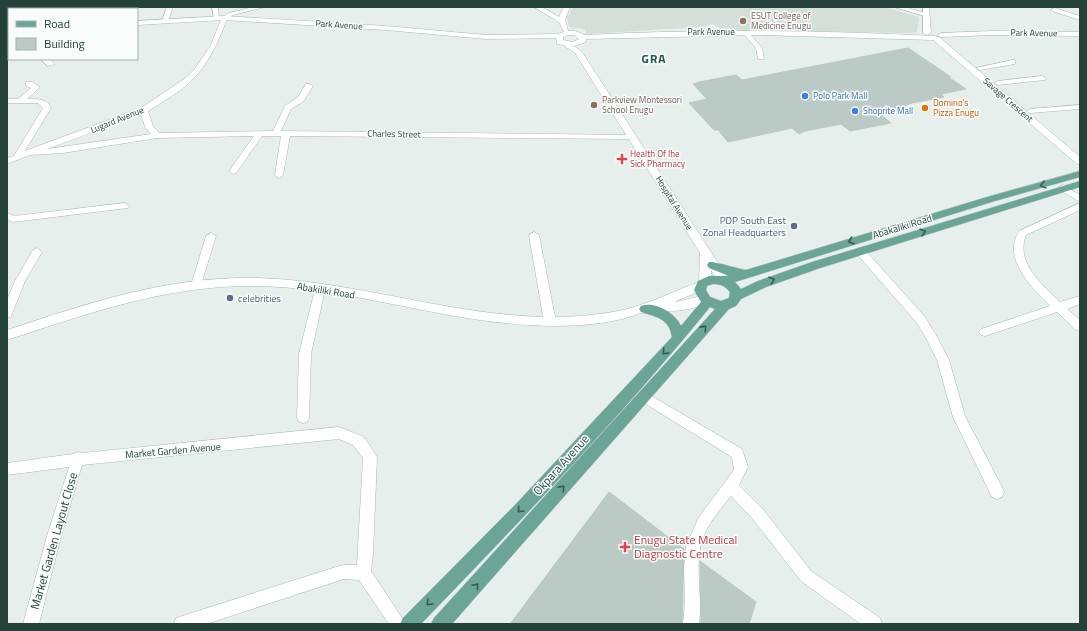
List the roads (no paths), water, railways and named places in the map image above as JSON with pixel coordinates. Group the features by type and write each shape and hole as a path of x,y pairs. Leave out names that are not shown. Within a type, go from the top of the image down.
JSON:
{"main road":[{"name":"Abakaliki Road","path":"724,281 889,230 1080,174"},
{"name":"Abakaliki Road","path":"737,296 762,284 860,251 1080,184"},
{"path":"889,230 897,240"},
{"path":"713,265 730,272 746,274"},
{"path":"713,280 724,281 733,287 737,296 732,303 725,306 716,305 707,301 700,292 703,284 713,280"},
{"name":"Okpara Avenue","path":"409,624 520,510 678,338 707,301"},
{"name":"Okpara Avenue","path":"440,624 725,306"},
{"path":"647,308 667,316 675,324 678,338"},
{"path":"604,418 617,426"}],"street":[{"path":"164,21 170,7"},
{"path":"215,7 220,18 262,7"},
{"path":"537,7 561,21"},
{"path":"566,7 561,15 561,21 567,33"},
{"path":"897,7 925,11 927,33"},
{"path":"1054,10 1080,18"},
{"name":"Park Avenue","path":"138,23 220,18 386,28 486,37 558,38"},
{"name":"Lugard Avenue","path":"7,161 144,110 186,82 197,71 214,45 220,18"},
{"name":"Savage Crescent","path":"926,23 938,36 1080,162"},
{"name":"Park Avenue","path":"580,43 608,36 667,32 745,32 904,36 938,36 993,32 1080,34"},
{"path":"745,32 759,48 761,58"},
{"path":"567,33 576,33 580,43 566,44 558,38 567,33"},
{"path":"904,36 927,33 938,36"},
{"name":"Hospital Avenue","path":"580,43 631,137 724,281"},
{"name":"Savage Crescent","path":"957,53 980,68 1080,153"},
{"path":"45,60 51,64"},
{"path":"980,68 1012,62"},
{"path":"998,84 1042,78"},
{"path":"21,100 36,87 29,84"},
{"path":"276,133 288,108 301,99 309,86"},
{"path":"7,101 40,101 46,105 47,108 18,158"},
{"path":"1030,111 1080,107"},
{"path":"144,110 149,127 157,136"},
{"path":"233,171 260,133"},
{"name":"Charles Street","path":"30,153 63,150 157,136 260,133 631,137"},
{"path":"279,175 286,133"},
{"path":"1064,188 1080,199"},
{"path":"7,216 14,220 125,206"},
{"path":"1080,206 1022,233 1018,239 1017,245 1019,260 1023,267 1059,307 1080,327"},
{"path":"534,235 550,322"},
{"path":"196,285 211,236"},
{"path":"860,251 921,320 932,338 943,360 959,417 997,492"},
{"path":"7,314 20,281 37,252"},
{"path":"647,308 703,284 706,253"},
{"name":"Abakiliki Road","path":"7,335 124,297 196,285 257,282 320,289 498,319 550,322 602,318 647,308"},
{"path":"303,418 305,354 320,289"},
{"path":"985,332 1080,300"},
{"path":"647,308 683,306 707,301"},
{"path":"643,396 737,453 742,463 740,473 706,518 696,535 692,557 693,614 690,624"},
{"name":"Market Garden Avenue","path":"7,469 78,458 339,433 352,437 363,443 370,457 366,554 363,573"},
{"name":"Market Garden Layout Close","path":"31,624 54,536 78,458"},
{"path":"730,486 757,513 795,564 806,576 874,624"},
{"path":"182,624 344,572 363,573 398,624"}],"place":[{"name":"ESUT College of Medicine Enugu","path":"743,21"},
{"name":"Polo Park Mall","path":"805,96"},
{"name":"Parkview Montessori School Enugu","path":"594,105"},
{"name":"Domino’s Pizza Enugu","path":"925,108"},
{"name":"Shoprite Mall","path":"855,111"},
{"name":"Health Of Ihe Sick Pharmacy","path":"622,159"},
{"name":"PDP South East Zonal Headquarters","path":"794,226"},
{"name":"celebrities","path":"230,298"},
{"name":"Enugu State Medical Diagnostic Centre","path":"625,547"}],"district":[{"name":"GRA","path":"654,59"}]}
